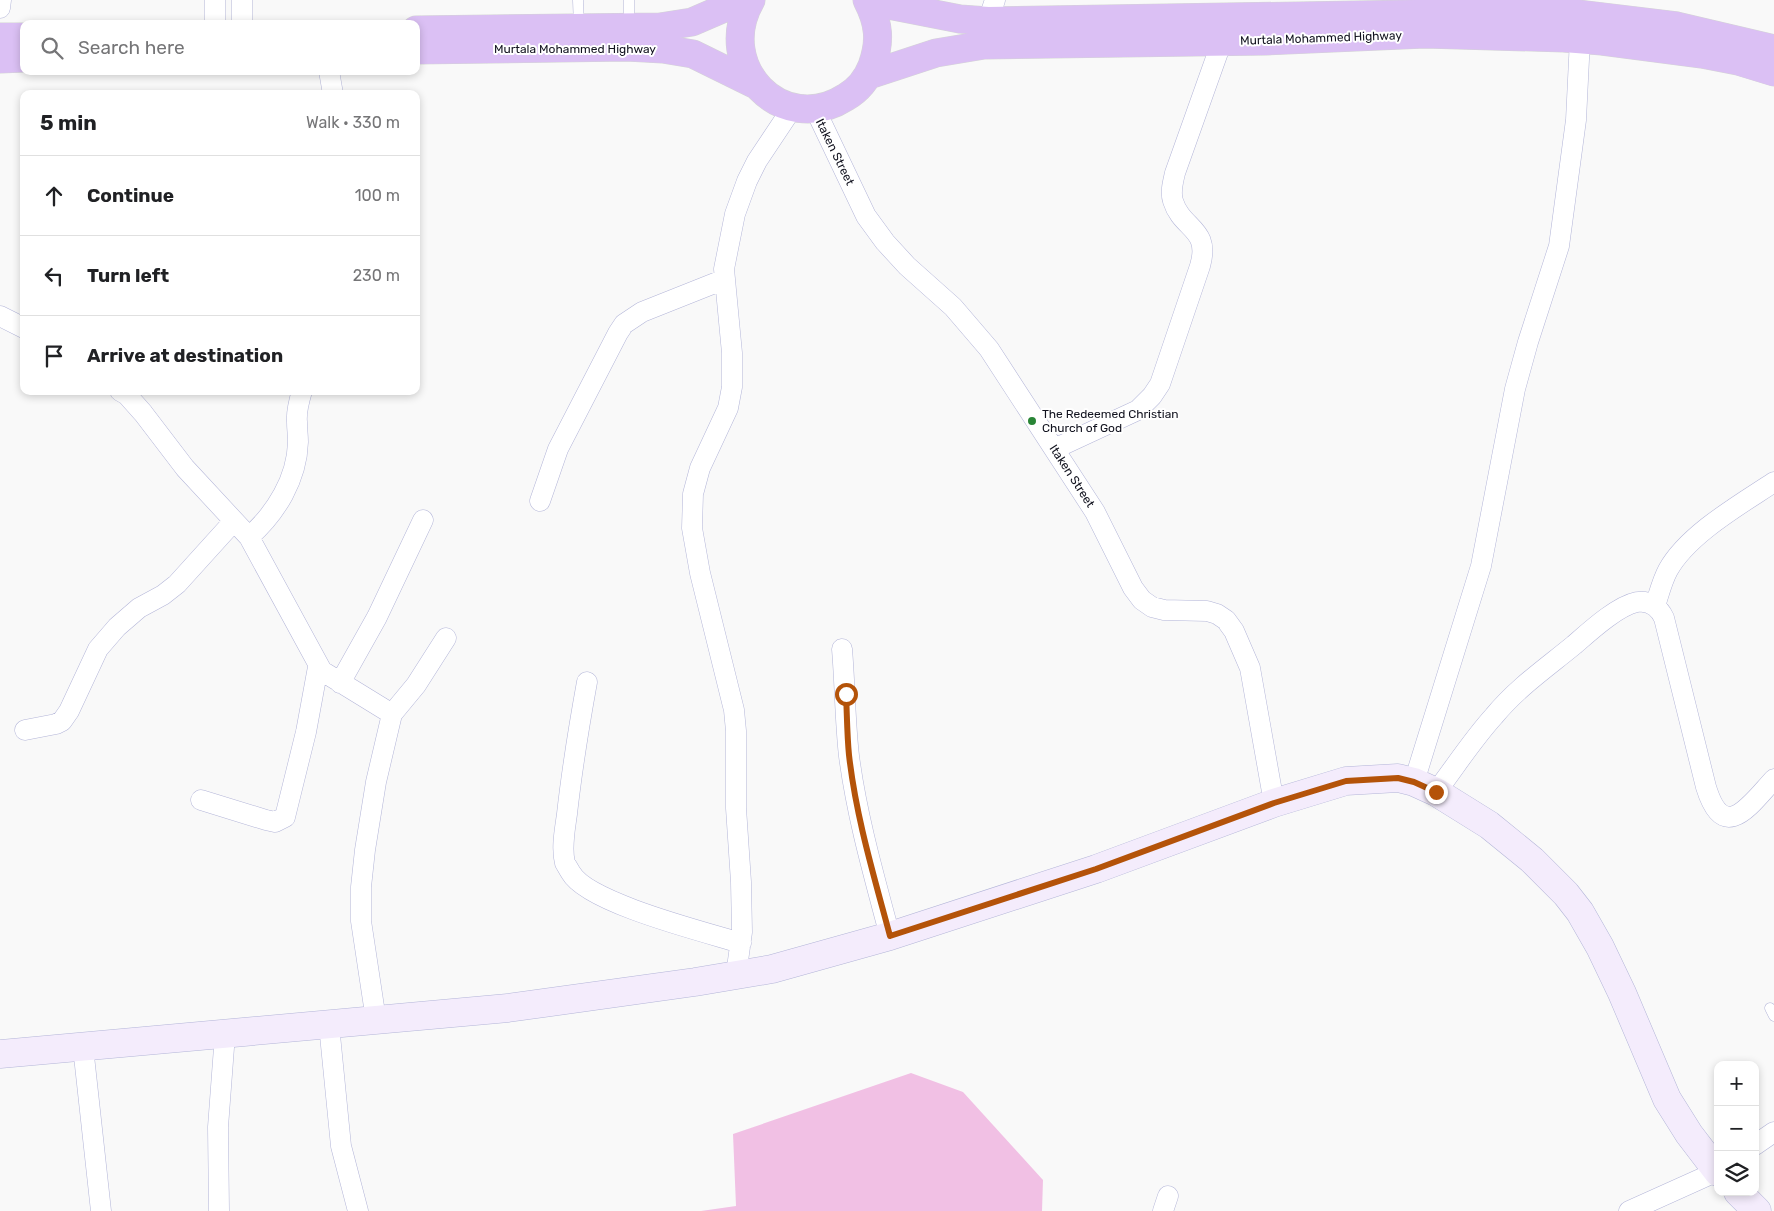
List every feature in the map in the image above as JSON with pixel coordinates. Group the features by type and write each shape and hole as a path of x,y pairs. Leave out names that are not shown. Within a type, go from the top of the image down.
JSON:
{"highway":[{"name":"Murtala Mohammed Highway","path":"420,30 660,26 692,22 743,0"},
{"path":"751,0 744,12 740,30 740,50 746,68 756,85 772,99 804,108 836,104 855,92 869,75 878,51 878,25 868,0"},
{"name":"Murtala Mohammed Highway","path":"868,0 960,19 991,11 1578,14 1677,26 1774,49"},
{"name":"Murtala Mohammed Highway","path":"869,75 936,53 984,45 1222,41 1425,34 1580,39 1702,54 1738,61 1774,72"},
{"path":"0,37 20,37"},
{"name":"Murtala Mohammed Highway","path":"420,50 627,47 663,49 693,54 756,85"},
{"path":"0,59 20,58"}],"street":[{"path":"0,8 1,0"},
{"path":"215,0 215,20"},
{"path":"242,0 242,20"},
{"path":"1425,787 1481,566 1515,389 1559,246 1576,120 1580,39"},
{"path":"1054,449 1138,410 1152,396 1160,384 1204,249 1201,240 1180,214 1173,201 1172,188 1175,173 1222,41"},
{"path":"330,75 332,90"},
{"path":"736,975 741,943 741,882 736,808 736,731 734,710 700,573 692,528 693,494 700,468 728,408 732,387 732,352 724,269 735,214 747,180 757,161 804,108"},
{"name":"Itaken Street","path":"804,108 866,216 890,248 907,266 953,307 989,349 1095,512 1133,588 1142,600 1152,607 1164,610 1208,611 1226,620 1234,632 1250,668 1274,803"},
{"path":"540,501 558,449 624,324 642,312 725,279"},
{"path":"0,316 20,326"},
{"path":"127,395 185,468 249,537 318,666 325,674 392,714"},
{"path":"249,537 260,527 282,497 289,483 298,442 296,421 301,395"},
{"path":"1655,606 1668,570 1678,555 1693,539 1774,482"},
{"path":"340,683 377,617 423,520"},
{"path":"25,730 62,721 69,711 98,649 117,627 139,608 163,595 177,584 234,521"},
{"path":"1425,787 1524,684 1608,617 1638,602 1647,602 1655,606 1660,610 1664,618 1711,804 1717,812 1727,816 1737,816 1747,809 1774,779"},
{"path":"376,1020 361,920 361,887 376,782 392,714 416,685 446,638"},
{"path":"842,649 849,754 856,798 867,850 890,936"},
{"path":"201,800 275,822 285,817 306,732 318,666"},
{"path":"586,682 572,766 564,845 565,862 571,874 580,884 592,892 639,911 741,943"},
{"path":"0,1054 508,1008 695,982 772,969 890,936 1096,869 1274,803 1346,781 1398,778 1425,787 1489,826 1532,860 1571,900 1600,947 1622,993 1667,1099 1689,1134 1714,1166"},
{"path":"329,1025 341,1146 358,1211"},
{"path":"219,1211 218,1126 224,1034"},
{"path":"83,1047 101,1211"},
{"path":"1759,1142 1774,1132"},
{"path":"1629,1211 1714,1173"},
{"path":"1742,1196 1757,1211"}],"lane":[{"path":"578,0 579,28"},
{"path":"629,0 629,27"}],"shaded area":[{"path":"911,1073 963,1092 1043,1180 1042,1211 701,1211 736,1206 733,1134"}],"place":[{"name":"The Redeemed Christian Church of God","path":"1032,421"}],"route":[{"path":"846,694 849,754 856,798 867,850 890,936 1096,869 1274,803 1346,781 1398,778 1414,782 1436,792"}]}
